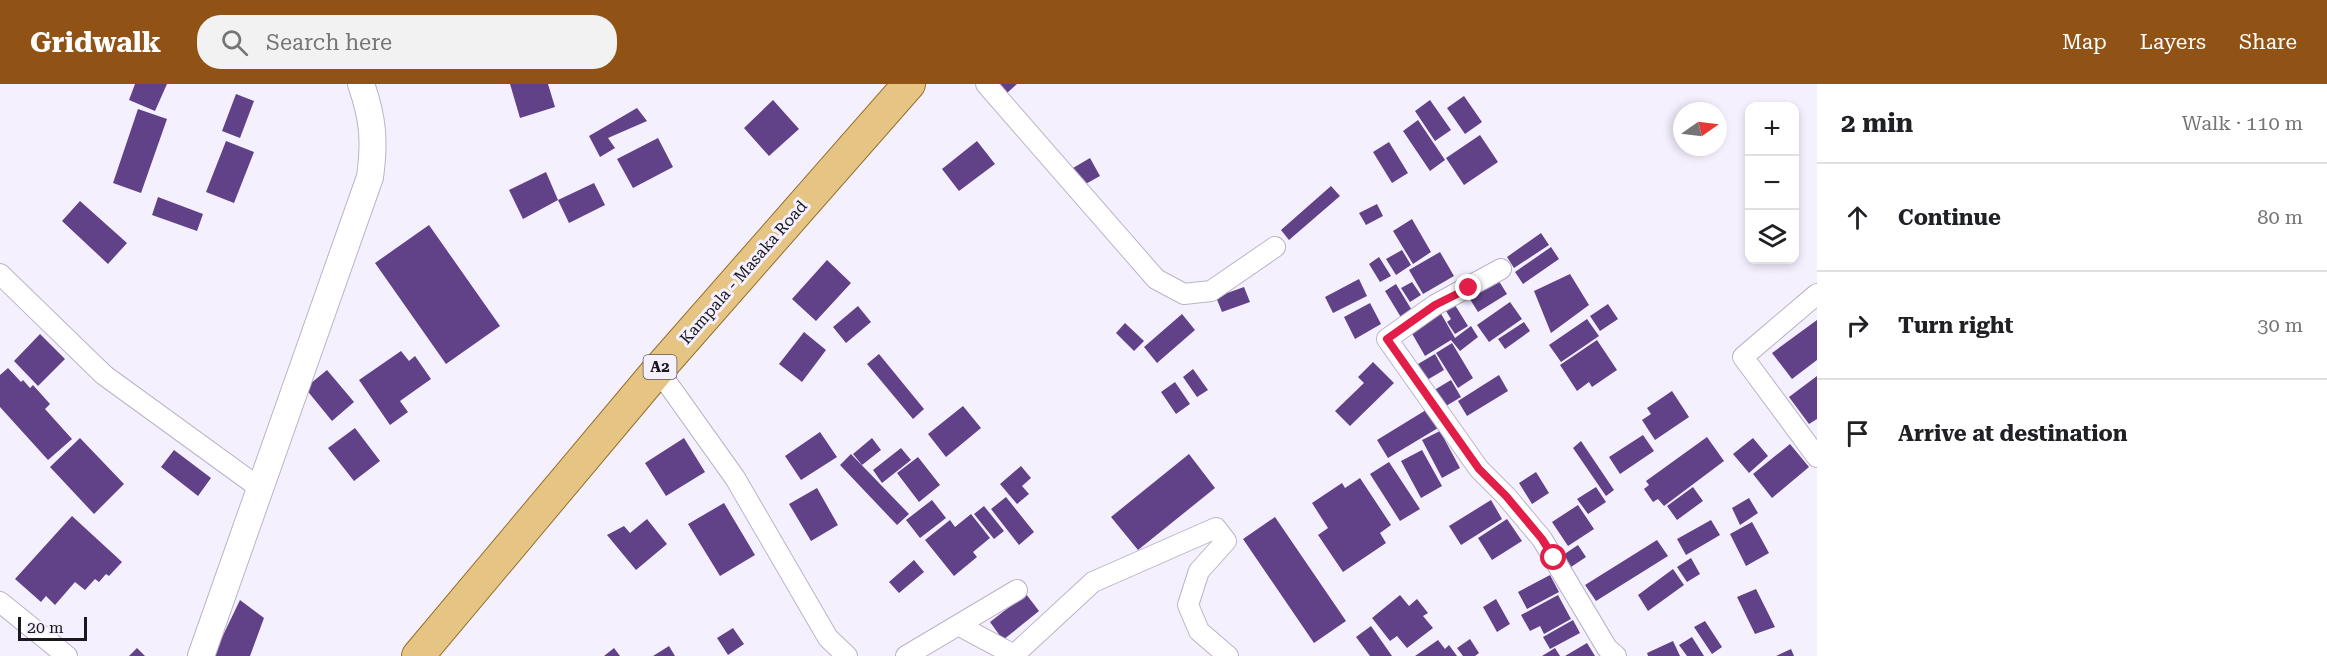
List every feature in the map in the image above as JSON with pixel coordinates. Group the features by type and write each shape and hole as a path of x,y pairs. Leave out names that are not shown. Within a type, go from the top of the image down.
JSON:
{"main road":[{"name":"Kampala - Masaka Road","path":"418,656 658,370 909,84"}],"street":[{"path":"201,656 370,177 374,148 369,108 361,84"},
{"path":"986,84 1156,279 1184,294 1211,291 1275,247"},
{"path":"1501,269 1435,305 1387,339 1479,469 1506,496 1542,539 1612,655"},
{"path":"0,274 104,375 261,489"},
{"path":"1817,294 1743,357 1817,457"},
{"path":"658,370 735,478 828,638 847,656"},
{"path":"958,625 1015,655 1093,582 1216,528 1226,541 1199,571 1188,604 1199,631 1228,656"},
{"path":"914,654 1017,590"},
{"path":"0,602 67,656"}],"building":[{"path":"135,84 167,84 155,111 129,100"},
{"path":"510,84 548,84 555,107 520,118"},
{"path":"999,84 1017,84 1007,93"},
{"path":"236,94 254,101 240,138 222,131"},
{"path":"1464,96 1482,122 1465,134 1447,108"},
{"path":"773,100 799,129 769,156 744,128"},
{"path":"1430,100 1451,130 1435,141 1415,111"},
{"path":"637,108 647,121 608,138 615,148 600,157 589,136"},
{"path":"138,109 167,119 141,193 113,183"},
{"path":"1418,120 1445,160 1430,171 1403,131"},
{"path":"1480,135 1498,162 1464,185 1446,158"},
{"path":"658,138 673,167 633,188 617,159"},
{"path":"226,141 254,152 234,203 206,192"},
{"path":"977,141 995,164 959,191 942,169"},
{"path":"1389,142 1408,173 1392,183 1373,152"},
{"path":"1090,158 1100,176 1082,186 1073,168"},
{"path":"546,172 558,200 523,219 509,190"},
{"path":"594,183 605,205 569,223 558,200"},
{"path":"1331,186 1340,196 1289,240 1281,230"},
{"path":"158,197 203,214 197,231 152,215"},
{"path":"80,201 127,243 108,264 62,221"},
{"path":"1377,204 1383,216 1366,225 1359,213"},
{"path":"1412,219 1431,252 1413,264 1393,231"},
{"path":"429,225 500,326 446,364 375,263"},
{"path":"1541,233 1549,245 1514,268 1507,257"},
{"path":"1551,247 1559,259 1523,284 1515,272"},
{"path":"1402,250 1411,265 1396,275 1386,259"},
{"path":"1440,252 1454,276 1423,294 1409,270"},
{"path":"1379,257 1391,276 1380,282 1369,264"},
{"path":"827,260 851,283 816,321 792,299"},
{"path":"1570,274 1589,305 1551,333 1534,291"},
{"path":"1497,278 1507,294 1478,312 1468,296"},
{"path":"1359,279 1367,296 1333,313 1325,297"},
{"path":"1412,282 1421,295 1410,302 1401,288"},
{"path":"1396,284 1413,312 1402,319 1385,291"},
{"path":"1244,287 1250,302 1222,312 1216,297"},
{"path":"1510,302 1522,319 1489,342 1477,325"},
{"path":"1370,303 1381,324 1355,339 1344,317"},
{"path":"1608,304 1618,319 1600,331 1590,316"},
{"path":"1455,305 1468,326 1455,334 1447,322 1451,319 1446,311"},
{"path":"858,306 871,322 846,343 833,327"},
{"path":"1440,312 1455,338 1471,326 1478,337 1460,351 1451,340 1425,356 1410,330"},
{"path":"1182,314 1195,330 1157,363 1144,347"},
{"path":"1587,319 1599,336 1561,362 1549,345"},
{"path":"1817,320 1817,360 1792,379 1772,353"},
{"path":"1524,322 1530,331 1505,349 1498,339"},
{"path":"1125,323 1144,341 1134,351 1116,333"},
{"path":"804,332 826,350 802,382 779,364"},
{"path":"40,334 65,359 38,386 14,361"},
{"path":"1597,340 1617,370 1592,387 1589,382 1577,391 1560,365"},
{"path":"1452,343 1473,378 1458,388 1436,353"},
{"path":"401,351 409,361 415,356 431,379 400,401 408,412 390,425 359,380"},
{"path":"879,354 924,409 913,419 867,364"},
{"path":"1435,354 1444,370 1427,380 1418,364"},
{"path":"1373,362 1394,383 1350,426 1335,411 1364,383 1358,377"},
{"path":"8,368 21,382 23,380 30,388 33,385 50,404 45,409 72,439 48,460 0,407 0,375"},
{"path":"1193,369 1208,390 1197,397 1183,377"},
{"path":"327,370 354,402 332,421 305,388"},
{"path":"1499,375 1508,391 1467,416 1458,401"},
{"path":"1817,376 1817,419 1809,424 1789,397"},
{"path":"1451,380 1461,397 1441,409 1431,392"},
{"path":"1175,382 1190,404 1176,414 1161,392"},
{"path":"1672,391 1689,417 1655,440 1642,420 1651,414 1647,408"},
{"path":"963,406 981,428 946,457 928,434"},
{"path":"1426,410 1438,428 1388,458 1377,440"},
{"path":"355,428 380,461 354,481 328,448"},
{"path":"1440,431 1460,468 1442,478 1422,440"},
{"path":"820,432 837,457 801,480 785,456"},
{"path":"1643,435 1654,451 1620,474 1609,457"},
{"path":"1707,437 1724,461 1664,506 1658,499 1653,502 1644,489 1649,485 1646,481"},
{"path":"80,438 124,484 94,514 50,467"},
{"path":"684,438 705,472 666,496 645,463"},
{"path":"872,438 881,450 862,465 853,454"},
{"path":"1753,438 1768,456 1749,473 1733,454"},
{"path":"1581,441 1614,490 1606,496 1573,448"},
{"path":"1790,444 1809,467 1772,498 1753,474"},
{"path":"901,448 911,460 882,483 873,470"},
{"path":"174,450 211,478 198,496 161,467"},
{"path":"1422,450 1442,486 1421,498 1401,461"},
{"path":"851,454 909,514 897,525 840,465"},
{"path":"1189,454 1215,488 1138,550 1111,517"},
{"path":"918,457 940,485 919,502 897,473"},
{"path":"1389,462 1420,509 1400,521 1370,474"},
{"path":"1021,466 1031,478 1022,486 1029,494 1017,504 1000,484"},
{"path":"1536,472 1549,493 1532,504 1519,483"},
{"path":"1360,478 1391,525 1380,533 1386,543 1343,572 1318,535 1328,528 1312,503 1342,483 1345,488"},
{"path":"1596,487 1606,502 1588,514 1577,499"},
{"path":"1693,487 1703,501 1677,520 1667,506"},
{"path":"817,488 838,525 811,541 789,504"},
{"path":"1006,497 1034,532 1019,545 991,509"},
{"path":"1749,498 1758,513 1740,525 1732,508"},
{"path":"932,500 946,518 920,538 906,520"},
{"path":"1491,500 1502,519 1461,545 1449,526"},
{"path":"724,503 755,555 720,576 688,524"},
{"path":"1578,505 1594,529 1568,546 1552,522"},
{"path":"984,506 1004,531 994,539 974,514"},
{"path":"971,514 990,538 973,552 977,557 954,576 925,540 950,520 955,527"},
{"path":"72,516 122,562 109,576 106,574 99,582 95,579 85,590 75,582 55,605 46,596 41,602 15,579"},
{"path":"1275,517 1346,621 1314,643 1243,539"},
{"path":"647,519 667,544 636,570 607,535 624,526 630,533"},
{"path":"1507,519 1522,541 1492,560 1478,538"},
{"path":"1711,520 1720,535 1686,555 1677,539"},
{"path":"1752,522 1769,553 1746,566 1730,534"},
{"path":"1657,540 1668,556 1596,601 1585,585"},
{"path":"1578,545 1586,557 1568,569 1560,557"},
{"path":"1691,558 1700,574 1687,582 1677,567"},
{"path":"914,560 924,572 899,593 889,582"},
{"path":"1673,569 1684,585 1648,611 1638,595"},
{"path":"1550,575 1559,592 1527,609 1518,592"},
{"path":"1756,589 1775,627 1755,634 1737,597"},
{"path":"1026,594 1039,611 1003,640 990,622"},
{"path":"1400,595 1409,606 1417,599 1428,613 1423,616 1433,628 1407,648 1397,636 1390,641 1372,618"},
{"path":"1558,595 1571,619 1544,634 1540,626 1530,631 1521,615"},
{"path":"1496,599 1510,624 1497,632 1483,607"},
{"path":"240,600 264,618 250,656 213,656"},
{"path":"1573,620 1580,633 1550,649 1543,637"},
{"path":"1705,621 1722,647 1712,654 1694,627"},
{"path":"1371,626 1392,656 1370,656 1356,637"},
{"path":"733,628 744,644 728,655 717,638"},
{"path":"1692,637 1704,656 1687,656 1679,645"},
{"path":"1470,639 1479,653 1475,656 1463,656 1457,648"},
{"path":"1438,640 1445,649 1449,645 1457,656 1415,656"},
{"path":"1673,641 1680,656 1648,656 1647,653"},
{"path":"1587,643 1595,656 1565,656"},
{"path":"669,646 675,656 653,656"},
{"path":"137,648 145,656 129,656"},
{"path":"614,648 620,656 604,656"},
{"path":"1555,648 1560,656 1542,656"},
{"path":"1791,649 1794,656 1776,656"}],"route":[{"path":"1469,288 1435,305 1387,339 1479,469 1506,496 1542,539 1554,558"}]}
